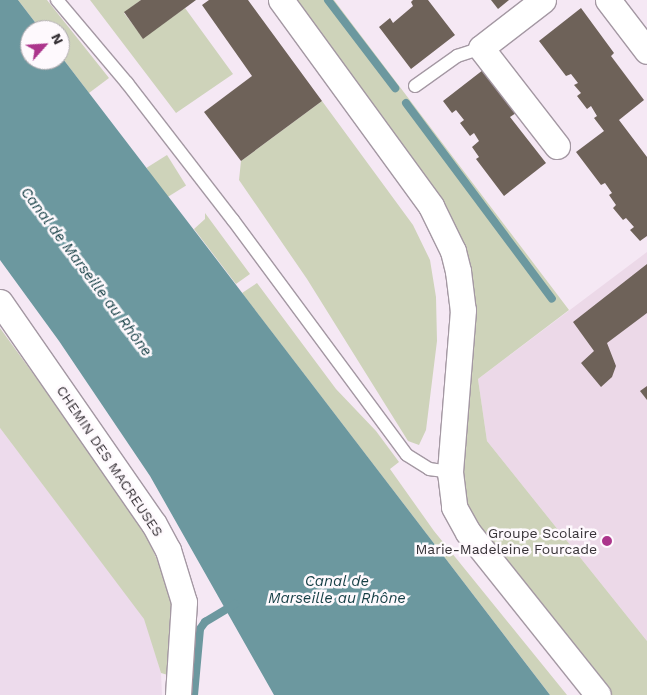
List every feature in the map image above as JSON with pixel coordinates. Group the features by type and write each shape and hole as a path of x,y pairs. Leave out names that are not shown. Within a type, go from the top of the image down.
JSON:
{"street":[{"path":"282,0 431,206 452,251 458,270 463,310 450,472 454,507 468,532 598,695"},
{"path":"543,0 481,48 557,146"},
{"path":"608,0 647,50"},
{"name":"CHEMIN DES MACREUSES","path":"0,302 154,524 168,550 184,602 178,695"}],"lane":[{"path":"57,0 127,83 233,220 407,455 429,469 450,472"},
{"path":"415,86 457,56 481,48"}],"shaded area":[{"name":"Groupe Scolaire Marie-Madeleine Fourcade","path":"647,252 647,641 487,441 478,379"},
{"path":"0,428 145,619 161,673 162,695 0,695"}],"green space":[{"path":"18,0 47,0 63,20 33,20"},
{"path":"90,0 141,0 124,13 143,38 185,8 233,74 176,113"},
{"path":"293,0 334,0 569,310 478,379 487,441 647,641 647,695 611,695 473,524 463,503 460,481 469,272"},
{"path":"70,29 109,78 89,93 70,68"},
{"path":"322,101 413,225 430,260 436,297 437,341 426,430 419,445 408,441 307,279 239,180 241,161"},
{"path":"167,155 186,186 166,198 147,168"},
{"path":"205,213 250,274 236,284 194,229 205,219"},
{"path":"257,283 336,389 376,431 399,462 390,469 434,531 567,695 550,695 242,293"},
{"path":"0,328 111,481 149,541 170,590 172,615 168,675 161,673 144,619 0,428"}],"water":[{"name":"Canal de Marseille au Rhône","path":"0,0 18,0 33,20 20,20 20,70 70,70 70,68 550,695 274,695 150,476 59,341 0,260"}],"building":[{"path":"141,0 196,0 143,39 124,12"},
{"path":"209,0 248,0 322,101 241,161 204,112 252,76 202,5"},
{"path":"413,0 428,0 455,35 411,69 379,27 390,18 393,23 413,6 411,2"},
{"path":"491,0 509,0 498,9"},
{"path":"581,8 614,53 611,56 644,100 619,120 647,157 647,236 640,241 630,230 634,227 626,218 623,220 613,208 616,205 609,195 612,193 605,183 601,185 576,152 604,131 594,118 597,116 591,106 587,109 577,96 581,93 574,85 578,83 571,74 566,76 539,41"},
{"path":"483,70 516,113 510,117 546,163 504,196 476,159 479,157 472,147 479,141 474,133 470,136 460,123 464,120 456,110 452,113 443,101"},
{"path":"647,264 647,313 607,343 616,366 612,377 601,387 581,363 594,351 573,322"},
{"path":"647,386 647,400 640,391"}],"waterway":[{"path":"328,0 395,88"},
{"path":"406,103 552,299"},
{"path":"194,695 200,629 205,622 235,604"}],"place":[{"name":"Groupe Scolaire Marie-Madeleine Fourcade","path":"607,541"}]}
